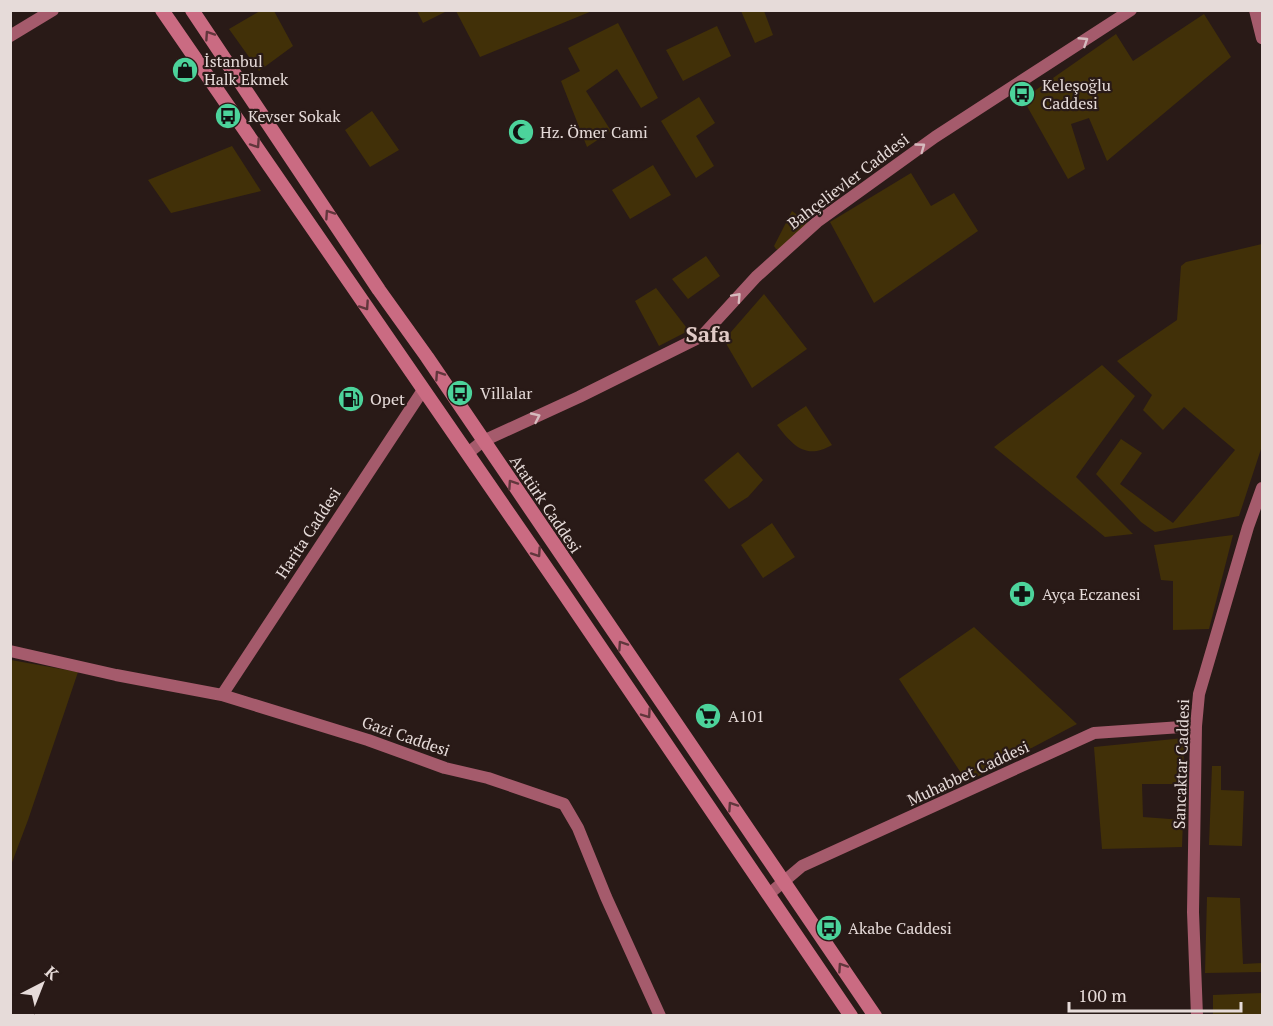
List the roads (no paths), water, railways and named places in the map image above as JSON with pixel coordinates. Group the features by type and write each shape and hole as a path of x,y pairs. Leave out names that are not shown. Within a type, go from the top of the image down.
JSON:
{"main road":[{"path":"162,10 468,453 851,1016"},
{"name":"Atatürk Caddesi","path":"192,10 379,290 427,357 875,1016"}],"street":[{"path":"10,36 53,10"},
{"name":"Bahçelievler Caddesi","path":"468,453 483,441 579,397 702,336 756,277 817,222 935,137 1131,10"},
{"path":"1255,10 1263,38"},
{"name":"Harita Caddesi","path":"222,695 423,390"},
{"name":"Sancaktar Caddesi","path":"1197,1016 1193,912 1196,726 1199,694 1248,526 1263,488"},
{"name":"Gazi Caddesi","path":"10,651 116,675 222,695 368,740 445,768 488,778 564,804 578,828 606,897 660,1016"},
{"name":"Muhabbet Caddesi","path":"769,894 802,866 1094,733 1196,726"}],"place":[{"name":"İstanbul Halk Ekmek","path":"185,70"},
{"name":"Keleşoğlu Caddesi","path":"1022,94"},
{"name":"Kevser Sokak","path":"228,116"},
{"name":"Hz. Ömer Cami","path":"521,132"},
{"name":"Villalar","path":"460,393"},
{"name":"Opet","path":"351,399"},
{"name":"Ayça Eczanesi","path":"1022,594"},
{"name":"A101","path":"708,716"},
{"name":"Akabe Caddesi","path":"829,928"}],"district":[{"name":"Safa","path":"708,333"}]}
